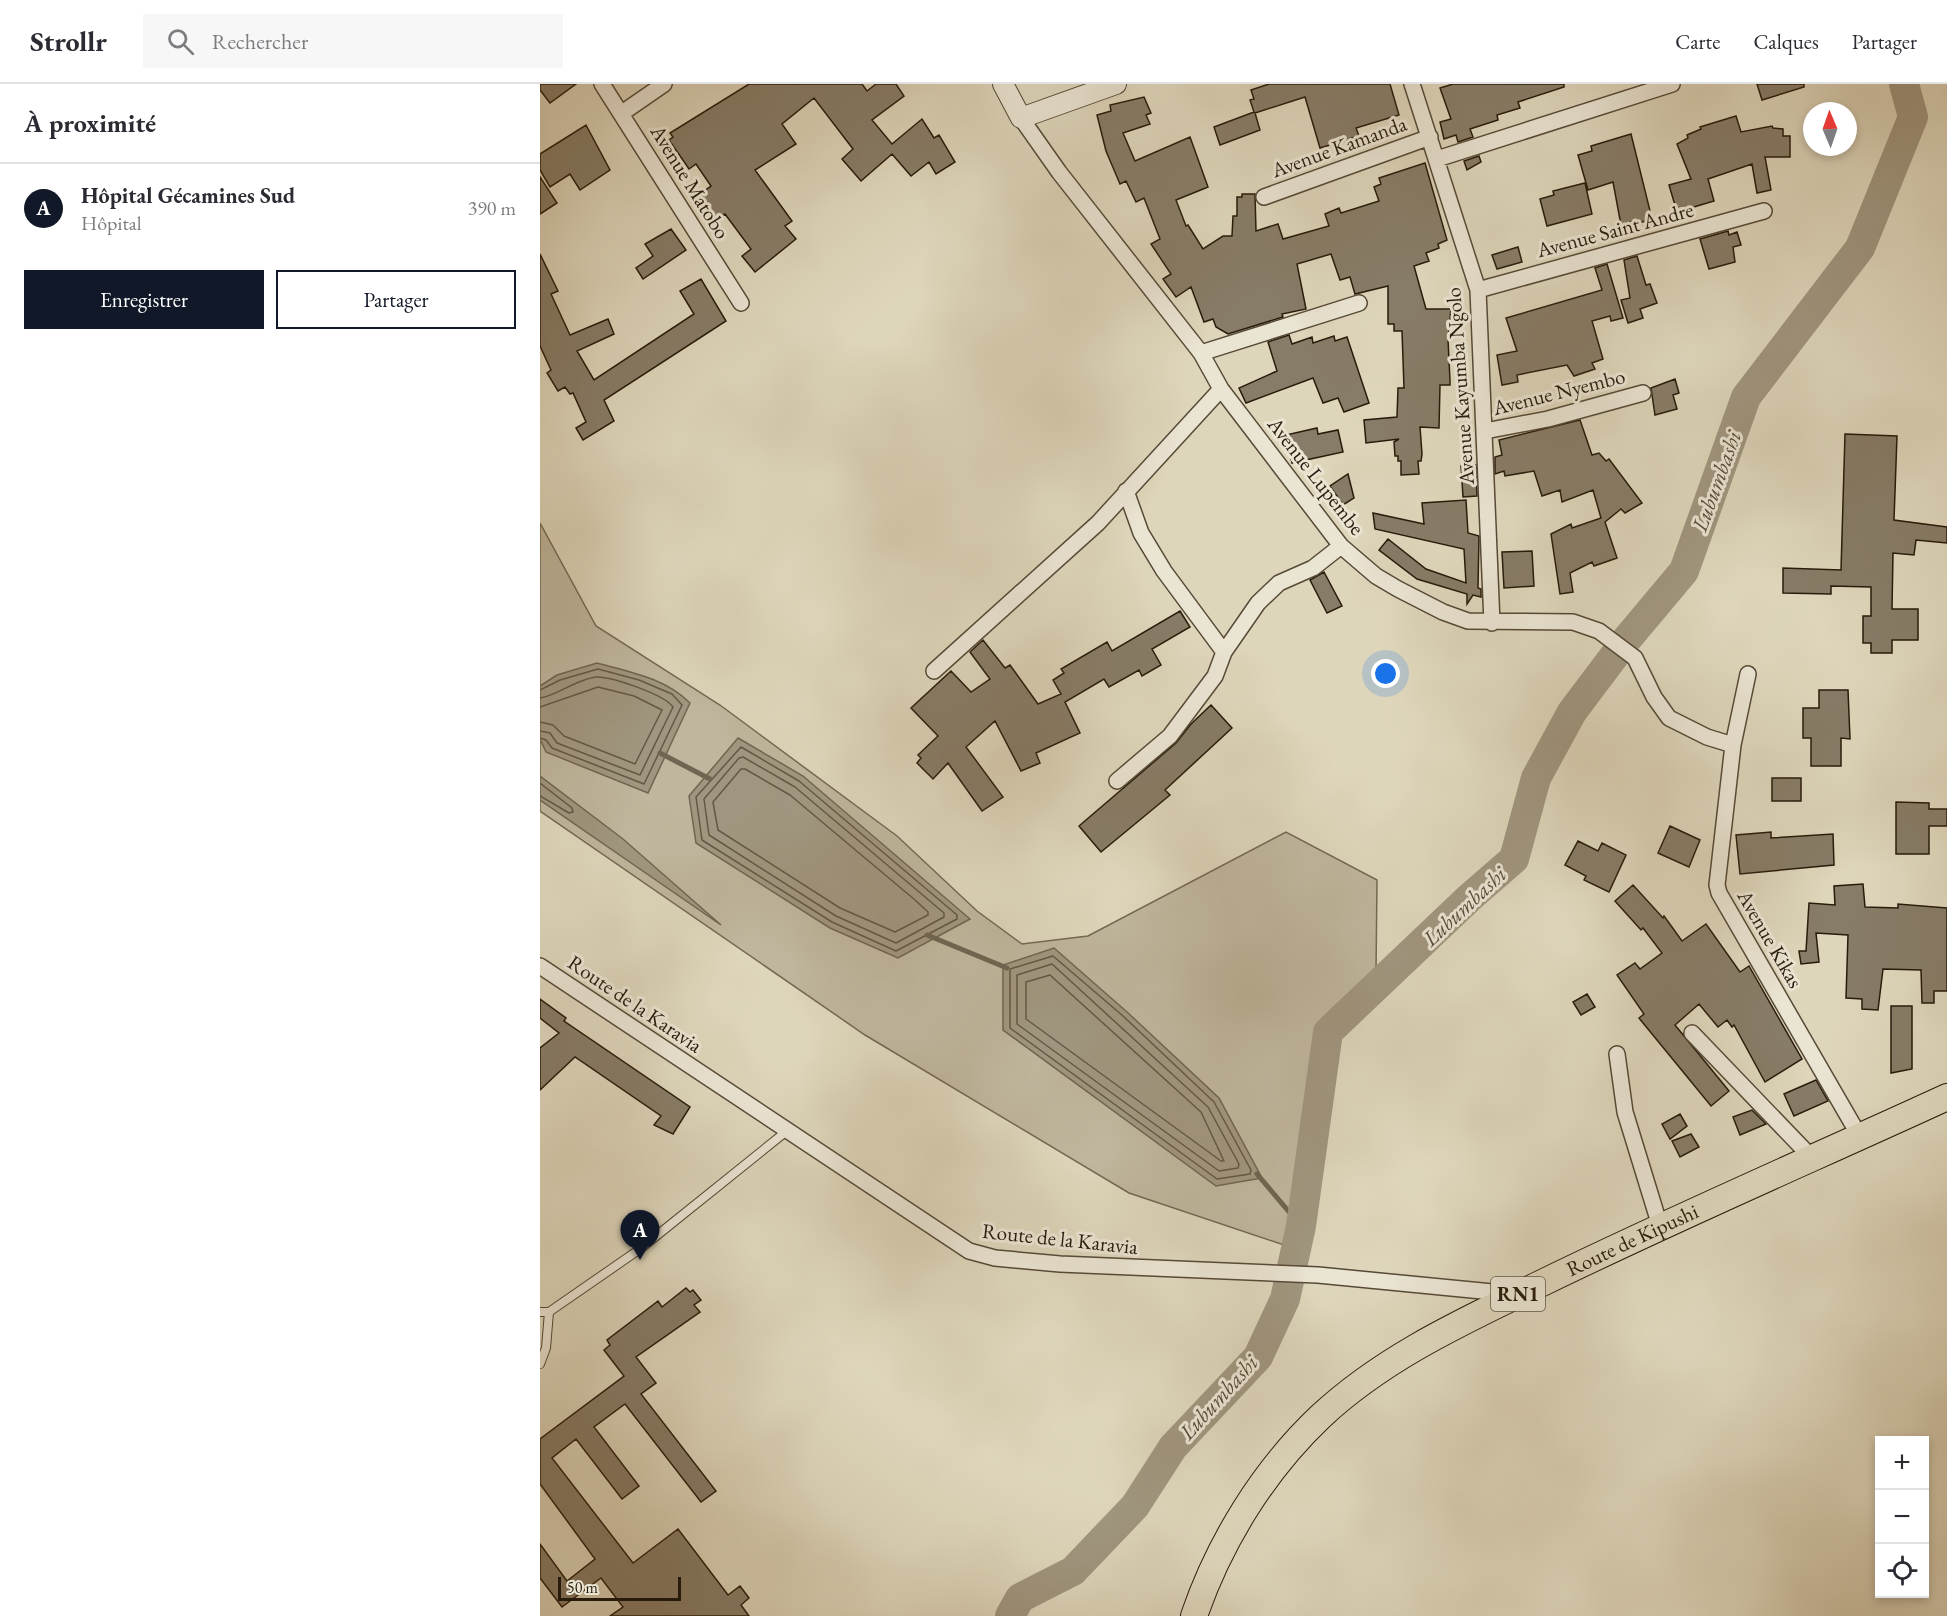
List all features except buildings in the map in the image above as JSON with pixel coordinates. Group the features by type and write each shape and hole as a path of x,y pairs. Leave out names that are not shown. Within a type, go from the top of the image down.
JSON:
{"highway":[{"name":"Route de Kipushi","path":"1194,1616 1219,1554 1236,1524 1267,1479 1306,1431 1347,1394 1395,1359 1463,1320 1660,1226 1813,1159 1947,1096"}],"street":[{"name":"Avenue Matobo","path":"602,84 741,303"},
{"path":"622,113 664,84"},
{"path":"1003,84 1022,117 1116,84"},
{"name":"Avenue Kayumba Ngolo","path":"1412,84 1478,290 1492,623"},
{"path":"1437,159 1672,84"},
{"name":"Avenue Lupembe","path":"1022,117 1059,172 1201,353 1221,389 1341,546 1376,576 1398,590 1443,612 1468,621 1574,622 1607,636 1635,658 1654,697 1670,718 1707,737 1733,745"},
{"name":"Avenue Kamanda","path":"1264,196 1430,137"},
{"name":"Avenue Saint Andre","path":"1478,290 1764,211"},
{"path":"1201,353 1359,303"},
{"path":"934,671 1035,577 1098,523 1221,389"},
{"name":"Avenue Nyembo","path":"1485,431 1548,419 1642,393"},
{"path":"1126,491 1141,533 1164,571 1224,652"},
{"path":"1117,781 1170,736 1215,676 1224,652 1247,617 1279,583 1313,568 1341,546"},
{"name":"Avenue Kikas","path":"1748,674 1733,745 1717,873 1719,893 1860,1137"},
{"name":"Route de la Karavia","path":"540,966 969,1251 995,1258 1060,1264 1318,1275 1516,1295"},
{"path":"1692,1033 1813,1159"},
{"path":"1617,1054 1624,1112 1660,1226"}],"lane":[{"path":"540,1364 546,1348 544,1312 639,1249 788,1130"}],"shaded area":[{"path":"540,523 596,626 720,705 897,836 977,911 1022,944 1088,936 1286,832 1377,880 1376,973 1325,1028 1312,1149 1287,1246 1129,1193 865,1035 540,811"}],"water":[{"path":"597,663 634,673 670,687 690,703 648,793 546,752 540,739 540,686 557,675"},
{"path":"738,738 803,776 970,919 898,958 830,928 696,843 689,796"},
{"path":"540,776 623,839 721,925 540,800"},
{"path":"1054,948 1219,1098 1262,1178 1216,1186 1003,1030 1003,965"}],"waterway":[{"name":"Lubumbashi","path":"1010,1616 1020,1598 1073,1571 1135,1506 1173,1447 1258,1357 1285,1299 1301,1226 1328,1032 1468,899 1514,859 1536,778 1572,712 1627,639 1684,571 1746,397 1860,248 1913,117 1904,84"},
{"path":"660,753 710,779"},
{"path":"927,935 1007,968"},
{"path":"1257,1174 1301,1226"}],"place":[{"name":"Hôpital Gécamines Sud","path":"640,1260"}]}
